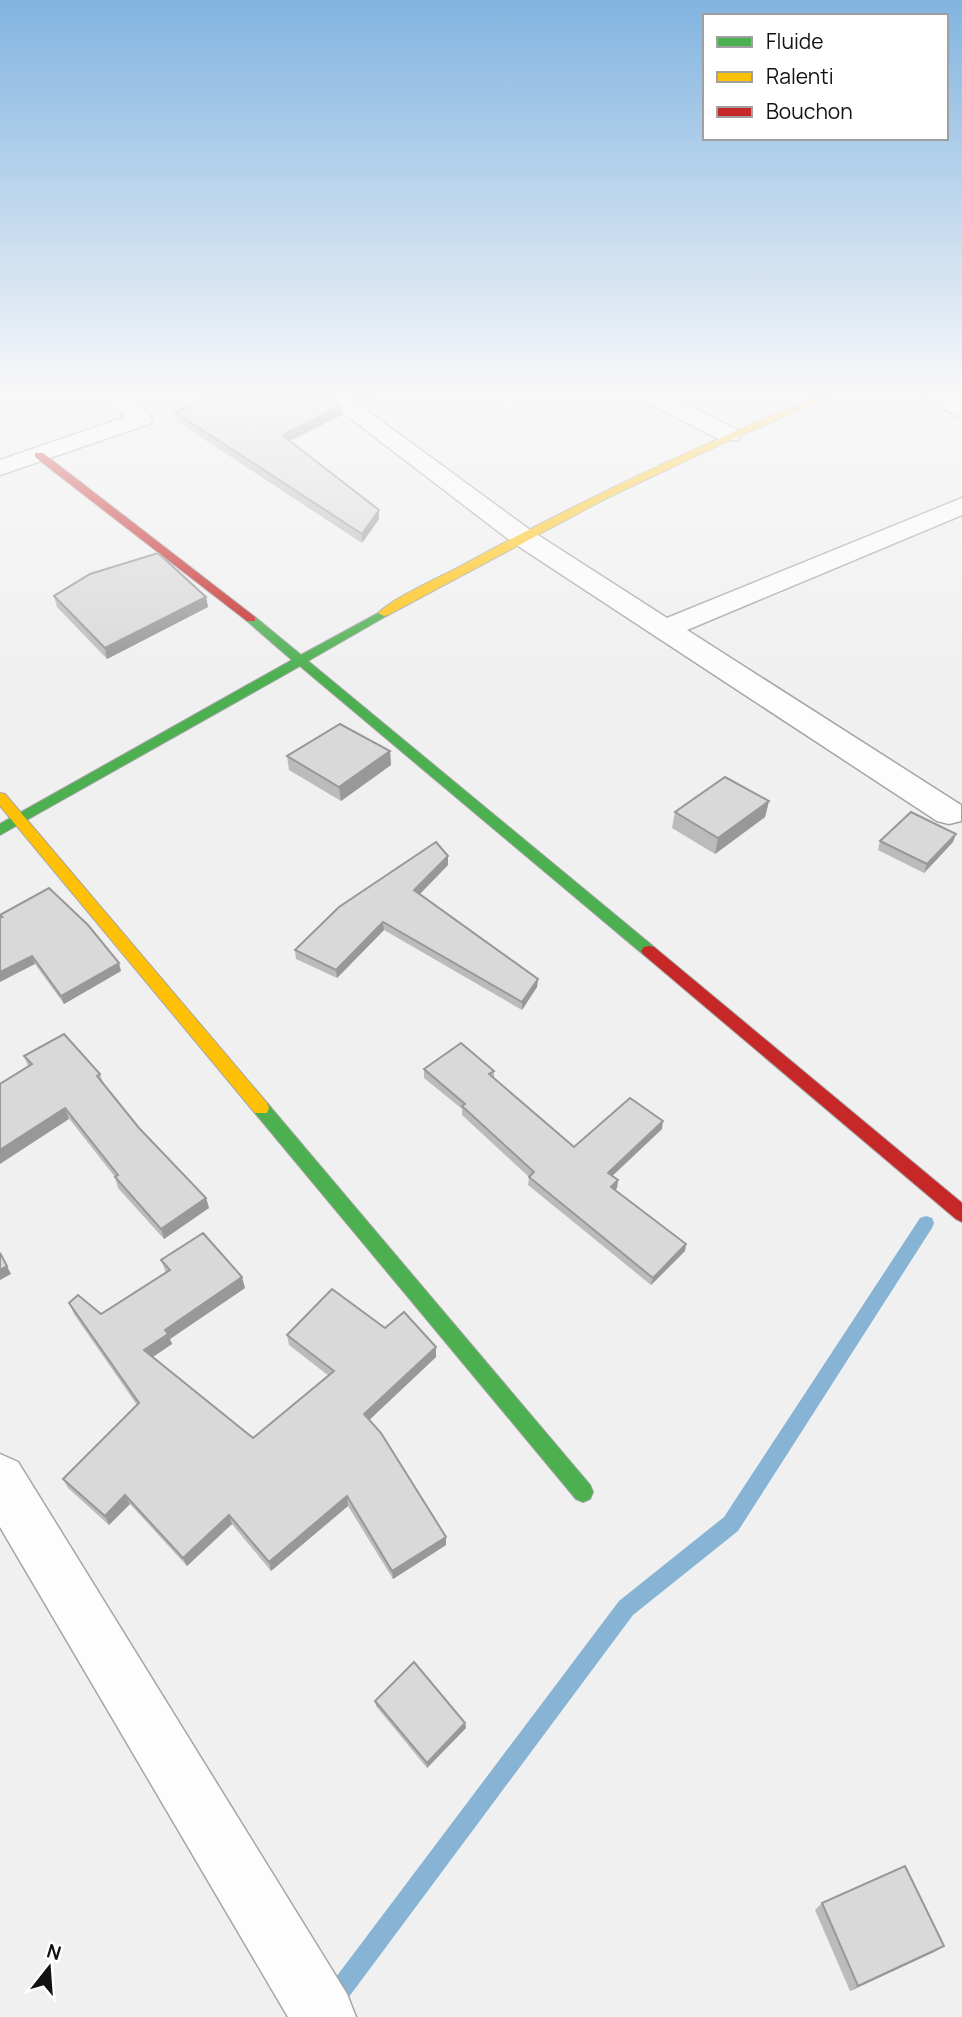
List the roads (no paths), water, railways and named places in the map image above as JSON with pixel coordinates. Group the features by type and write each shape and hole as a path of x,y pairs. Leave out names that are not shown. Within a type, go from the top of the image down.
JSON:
{"street":[{"path":"83,489 303,659 962,1214"},
{"path":"457,489 520,536 949,813"},
{"path":"0,830 520,536 617,489"},
{"path":"665,629 962,506"},
{"path":"0,797 583,1492"},
{"path":"0,1479 324,2017"}],"waterway":[{"path":"320,2017 626,1608 731,1524 926,1223"}]}
